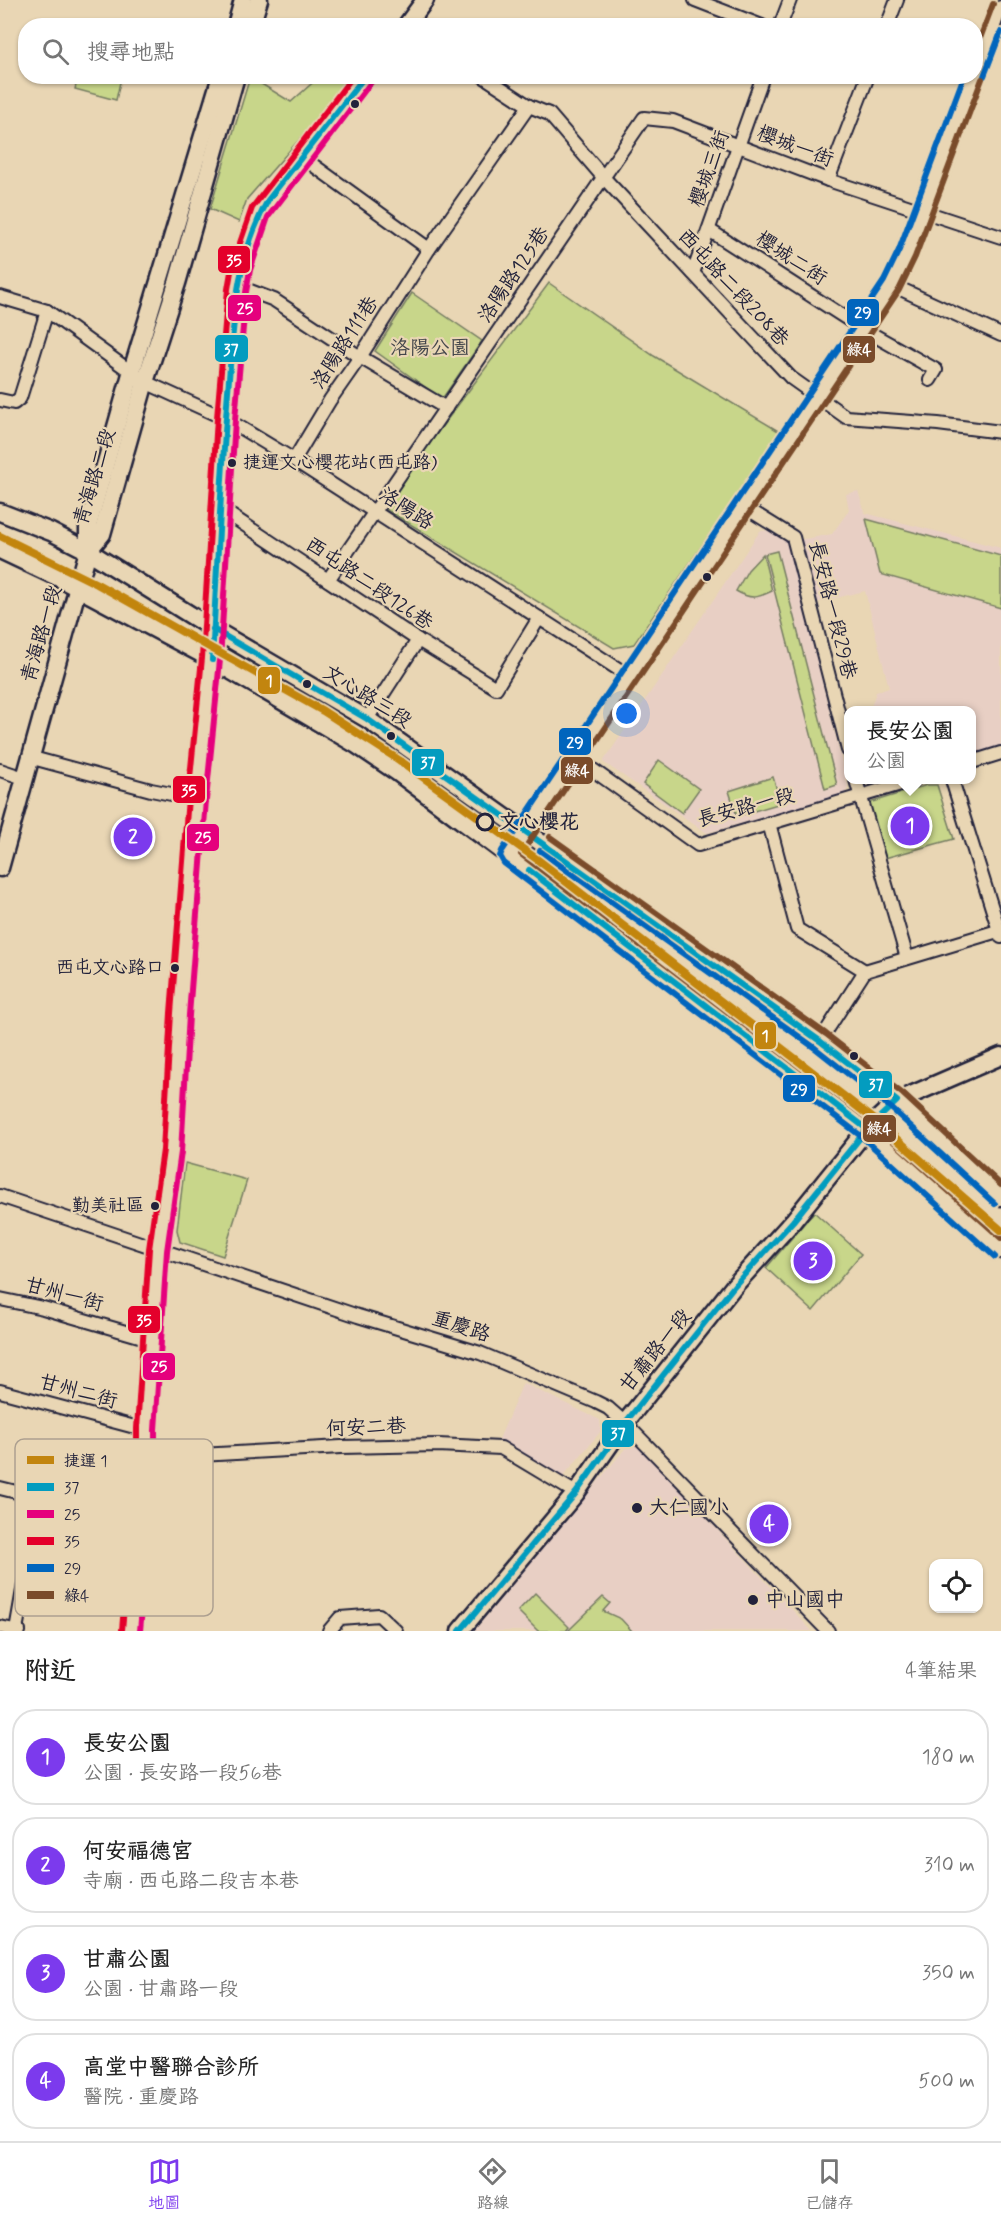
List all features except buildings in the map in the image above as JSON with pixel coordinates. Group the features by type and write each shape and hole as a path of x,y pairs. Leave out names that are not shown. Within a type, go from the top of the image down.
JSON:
{"main road":[{"path":"238,18 243,0"},
{"path":"253,18 259,0"},
{"path":"412,18 425,0"},
{"name":"青海路二段","path":"88,551 102,534 138,378 219,84"},
{"name":"青海路二段","path":"138,378 177,283 234,84"},
{"path":"146,1439 158,1250 172,1151 197,799 211,659 226,419 237,291 241,268 256,222 268,201 359,84"},
{"name":"文心路三段","path":"0,512 51,532 88,551 213,629 367,718 820,1041 897,1101 1001,1197"},
{"path":"0,550 211,659 357,745 509,856 867,1129 1001,1250"},
{"name":"青海路一段","path":"0,867 88,551"},
{"name":"甘肅路一段","path":"460,1631 576,1493 625,1423 734,1286 778,1239 867,1129 897,1101 1001,1056"},
{"path":"131,1631 132,1616"}],"street":[{"path":"695,0 741,18"},
{"path":"783,18 790,0"},
{"path":"890,18 897,0"},
{"path":"983,54 1001,7"},
{"name":"西屯路二段208巷","path":"495,84 528,106 549,114 604,178 791,378 846,417 938,424 1001,432"},
{"name":"櫻城三街","path":"693,273 760,84"},
{"path":"828,180 865,84"},
{"path":"509,856 892,285 972,84"},
{"name":"洛陽路111巷","path":"294,460 330,400 429,249 528,106"},
{"name":"櫻城一街","path":"604,178 644,118 673,122 828,180 1001,237"},
{"path":"302,157 429,249"},
{"name":"洛陽路125巷","path":"328,580 604,178"},
{"name":"櫻城二街","path":"709,230 863,328 936,370 930,380"},
{"path":"892,285 1001,335"},
{"path":"237,291 245,289 274,300 360,357 446,408"},
{"name":"洛陽路","path":"0,297 47,311 138,378 226,419 294,460 629,676"},
{"path":"0,400 14,403 20,398 47,311"},
{"name":"長安路一段29巷","path":"743,506 793,537 844,731"},
{"name":"西屯路二段126巷","path":"221,509 418,640 496,688 539,618"},
{"path":"367,718 418,640"},
{"path":"976,761 1001,753"},
{"name":"長安路一段","path":"575,757 698,845 900,784"},
{"path":"30,758 151,790 197,799"},
{"path":"0,770 24,778"},
{"path":"857,784 907,958"},
{"path":"820,1041 865,971 1000,933 953,784"},
{"path":"769,823 797,928 865,971"},
{"name":"重慶路","path":"0,1196 358,1316 480,1353 608,1408 828,1631"},
{"name":"甘州一街","path":"0,1299 43,1308 153,1340"},
{"name":"甘州二街","path":"0,1391 146,1430"},
{"name":"何安二巷","path":"213,1454 341,1447 438,1445 501,1448 576,1493"},
{"path":"0,1488 15,1492"},
{"path":"329,1631 340,1618 379,1615 396,1631"},
{"path":"0,1627 18,1631 20,1616"}],"shaded area":[{"path":"858,491 865,513 1001,548 1001,749 976,757 976,706 871,706 876,692 889,688 865,591 815,603 799,540 832,534 849,510 846,494"},
{"path":"770,530 787,541 844,770 844,784 848,786 845,794 707,833 603,762 760,531"},
{"path":"523,1383 600,1420 601,1431 561,1479 497,1444"},
{"name":"大仁國小","path":"629,1444 640,1447 812,1631 474,1631"}],"green space":[{"path":"76,84 120,84 116,100 75,89"},
{"path":"248,84 261,84 291,102 311,84 348,84 247,199 239,222 210,209"},
{"path":"549,283 654,356 780,432 634,644 614,648 382,507"},
{"name":"洛陽公園","path":"412,293 482,341 442,399 375,351"},
{"path":"866,519 1001,556 1001,608 880,574"},
{"path":"777,551 837,785 825,789 765,554"},
{"path":"763,554 772,591 754,597 736,591 748,570"},
{"path":"659,760 699,789 682,813 643,784"},
{"path":"773,777 781,803 737,816 729,791"},
{"path":"927,785 937,785 954,839 881,859 865,813 869,803"},
{"path":"185,1163 247,1180 223,1256 180,1242 177,1230"},
{"path":"814,1212 861,1254 813,1311 766,1268"},
{"path":"535,1593 569,1627 566,1631 538,1631 518,1611"},
{"path":"603,1597 610,1603 603,1611 621,1619 632,1631 568,1631"}],"metro line":[{"name":"1","path":"0,536 97,584 323,711 399,760 538,860 876,1121 1001,1230"}],"transit line":[{"name":"綠4","path":"983,30 993,4"},
{"name":"29","path":"984,76 1001,32"},
{"name":"35","path":"137,1439 149,1249 163,1150 188,798 202,658 217,418 228,289 232,266 252,208 347,84"},
{"name":"37","path":"212,660 228,391 234,317 242,269 248,246 268,200 359,84"},
{"name":"25","path":"155,1439 167,1251 181,1152 189,1015 220,660 235,420 246,292 250,270 268,217 370,84"},
{"name":"29","path":"961,84 899,250 884,281 500,856 504,863 861,1136 995,1257"},
{"name":"綠4","path":"980,84 915,257 899,290 521,854 872,1122 1001,1238"},
{"name":"37","path":"213,629 367,719 820,1041 897,1101 867,1129 793,1221 734,1286 625,1423 576,1493 460,1631"},
{"name":"綠4","path":"550,837 826,1034 903,1094 1001,1185"},
{"name":"29","path":"540,851 815,1048 891,1108 995,1204"},
{"name":"37","path":"529,870 867,1129"},
{"name":"35","path":"122,1630 123,1616"},
{"name":"25","path":"140,1631 141,1616"}],"place":[{"name":"捷運文心櫻花站(西屯路)","path":"232,463"},
{"name":"文心櫻花","path":"485,822"},
{"name":"長安公園","path":"910,826"},
{"name":"何安福德宮","path":"133,837"},
{"name":"西屯文心路口","path":"175,968"},
{"name":"勤美社區","path":"155,1206"},
{"name":"甘肅公園","path":"813,1261"},
{"name":"大仁國小","path":"637,1508"},
{"name":"高堂中醫聯合診所","path":"769,1524"},
{"name":"中山國中","path":"753,1600"}]}
